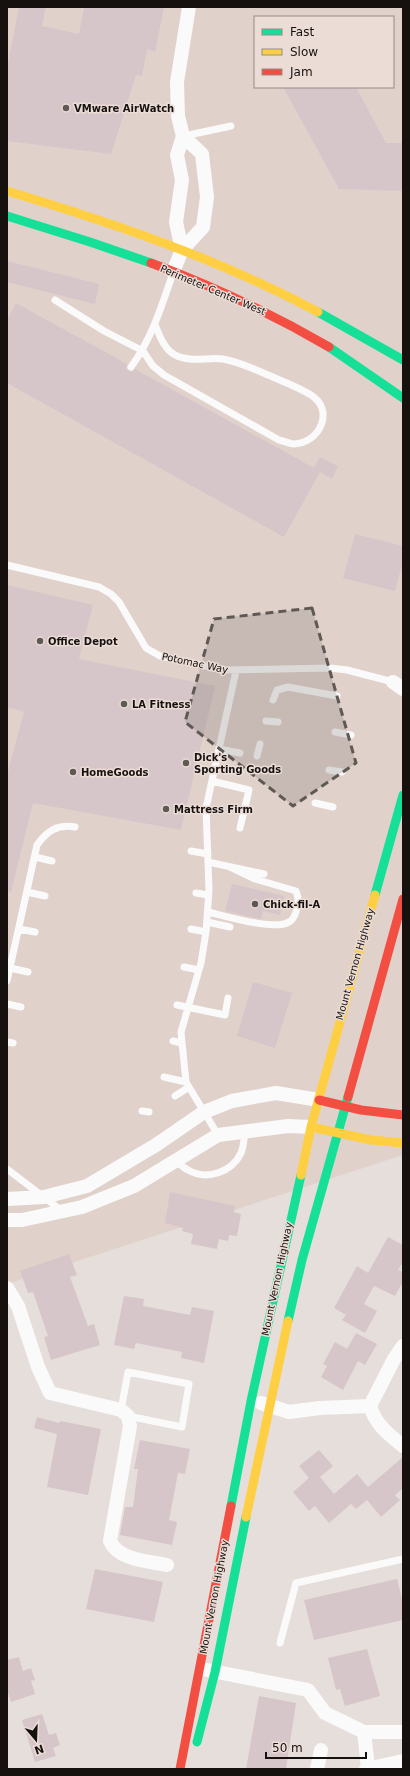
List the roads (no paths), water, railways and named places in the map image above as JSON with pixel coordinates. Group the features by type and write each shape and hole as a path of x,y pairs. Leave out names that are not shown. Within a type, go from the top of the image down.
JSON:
{"street":[{"path":"182,250 176,222 182,180 177,155 183,136 178,116 177,82 189,7"},
{"path":"174,272 182,250 203,227 207,197 202,154 183,136"},
{"path":"7,191 67,208 182,250 288,296 343,324 403,360"},
{"name":"Perimeter Center West","path":"7,216 60,231 174,272 243,302 285,323 350,360 403,398"},
{"name":"Mount Vernon Highway","path":"180,1769 251,1401 311,1126 403,795"},
{"name":"Mount Vernon Highway","path":"194,1754 215,1672 269,1405 302,1260 403,899"},
{"path":"7,1199 44,1198 87,1186 156,1145 204,1112 232,1101 276,1093 319,1100 345,1108 403,1115"},
{"path":"7,1220 22,1220 62,1210 82,1207 134,1186 218,1135 288,1126 311,1126 371,1140 403,1143"},
{"path":"7,1288 18,1306 38,1367 50,1394 124,1413 130,1426 110,1541 113,1547 124,1555 167,1565"},
{"path":"403,1346 394,1359 370,1406 373,1417 381,1429 403,1446"},
{"path":"251,1401 289,1412 320,1408 370,1406"},
{"path":"200,1669 308,1690 325,1713 364,1732 403,1732"},
{"path":"364,1732 367,1769 403,1761"},
{"path":"317,1769 321,1750"}],"lane":[{"path":"183,136 231,126"},
{"path":"132,367 143,351 155,325 174,272"},
{"path":"55,300 104,331 143,351 153,366 164,375 279,440 294,444 307,440 317,433 322,424 324,415 321,404 311,395 238,363 224,359 188,359 175,355 166,347 155,325"},
{"name":"Potomac Way","path":"7,565 99,587 119,602 146,648 153,653 216,669 236,671 330,668 347,670 400,684"},
{"path":"218,1135 188,1084 181,1032 199,970 206,932 208,912 208,854 206,808 236,671"},
{"path":"273,700 277,690 288,687 337,696"},
{"path":"266,721 278,722"},
{"path":"335,732 352,735"},
{"path":"257,756 260,744"},
{"path":"219,749 240,753"},
{"path":"329,770 342,772"},
{"path":"212,781 249,790 240,828"},
{"path":"315,803 333,807"},
{"path":"7,981 38,845 46,833 66,826 75,827"},
{"path":"191,851 208,854"},
{"path":"35,857 52,861"},
{"path":"208,862 264,874"},
{"path":"208,912 270,926 284,924 291,921 295,914 299,905 296,891 254,879 230,867"},
{"path":"27,892 45,896"},
{"path":"196,893 208,895"},
{"path":"207,922 230,927"},
{"path":"19,928 35,932"},
{"path":"191,929 206,932"},
{"path":"184,967 199,970"},
{"path":"10,968 28,972"},
{"path":"177,1005 225,1015 228,998"},
{"path":"7,1004 21,1007"},
{"path":"173,1041 182,1043"},
{"path":"164,1077 188,1084"},
{"path":"174,1096 188,1084"},
{"path":"176,1161 188,1170 203,1175 220,1173 233,1164 242,1152 245,1131"},
{"path":"7,1170 62,1210"},
{"path":"128,1372 189,1384 182,1427 124,1413 128,1372"},
{"path":"280,1643 296,1583 403,1559"}],"place":[{"name":"VMware AirWatch","path":"66,108"},
{"name":"Office Depot","path":"40,641"},
{"name":"LA Fitness","path":"124,704"},
{"name":"Dick's Sporting Goods","path":"186,763"},
{"name":"HomeGoods","path":"73,772"},
{"name":"Mattress Firm","path":"166,809"},
{"name":"Chick-fil-A","path":"255,904"}]}
